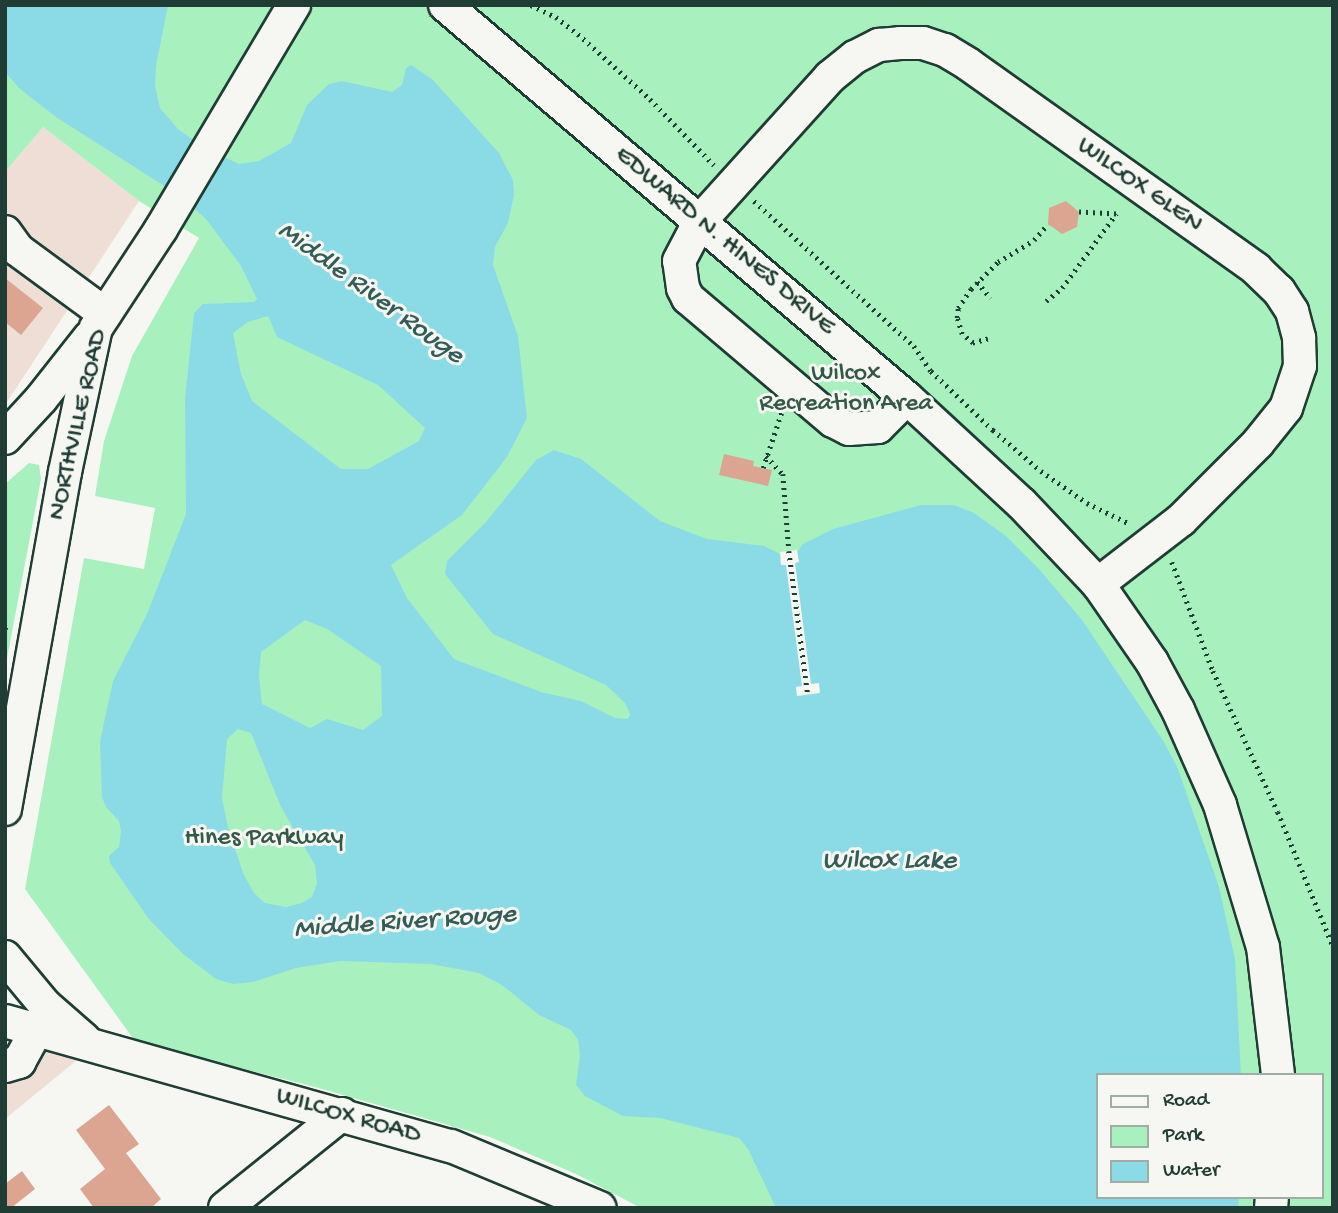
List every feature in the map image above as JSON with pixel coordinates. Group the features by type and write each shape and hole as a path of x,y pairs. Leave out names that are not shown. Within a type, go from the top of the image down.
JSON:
{"street":[{"name":"NORTHVILLE ROAD","path":"5,809 65,472 101,321 160,229 294,5"},
{"name":"EDWARD N. HINES DRIVE","path":"445,5 907,398 1022,504 1098,584 1159,674 1220,805 1263,947 1278,1073"},
{"name":"WILCOX GLEN","path":"907,398 878,427 849,429 833,421 688,298 683,288 679,261 700,221 838,70 855,57 879,45 923,43 944,50 968,64 1255,269 1279,291 1292,311 1299,338 1300,366 1286,408 1258,443 1181,520 1098,584"},
{"path":"5,232 18,250 101,321 41,399 5,438"},
{"name":"WILCOX ROAD","path":"5,957 43,1019"},
{"path":"5,1066 19,1062 43,1019"},
{"name":"WILCOX ROAD","path":"5,1021 43,1019 91,1044 451,1146 600,1208"},
{"path":"225,1208 342,1114"}],"path":[{"path":"1046,301 1062,288 1116,214 1079,212"},
{"path":"988,339 973,343 962,334 957,318 958,308 977,282 998,262 1034,240 1048,224"},
{"path":"977,282 991,298"},
{"path":"762,468 776,421 795,389"},
{"path":"766,456 783,474 789,551 808,695"}],"shaded area":[{"path":"43,127 139,201 5,405 5,172"},
{"path":"5,1038 77,1060 5,1119"}],"green space":[{"path":"5,5 1333,5 1333,1208 641,1208 576,1174 490,1137 315,1087 135,1041 25,889 84,558 144,569 155,508 95,496 104,441 132,356 199,238 139,201 43,127 5,172"},
{"path":"29,463 39,465 41,479 5,669 5,484"}],"water":[{"name":"Wilcox Lake","path":"5,5 168,5 156,66 155,85 160,108 178,129 205,148 239,164 259,161 291,143 307,105 329,84 342,81 392,92 402,85 406,68 411,65 432,79 499,153 513,180 514,195 508,223 495,247 493,265 518,336 527,418 507,457 462,515 391,565 407,598 454,659 541,692 581,701 615,718 628,719 630,714 625,703 606,685 493,634 445,574 447,561 486,522 536,460 554,450 581,459 660,521 707,539 764,546 780,554 797,552 803,544 833,529 921,505 954,505 974,513 1006,536 1039,569 1082,620 1164,742 1178,769 1219,887 1235,959 1241,1073 1096,1073 1096,1199 1239,1199 1238,1208 776,1208 748,1149 739,1138 660,1118 623,1116 585,1096 576,1085 580,1055 578,1040 571,1030 539,1015 502,985 479,973 431,964 340,961 296,968 253,982 233,984 216,979 183,954 148,918 110,863 109,856 119,847 121,831 119,821 106,807 102,797 100,741 113,681 147,614 186,514 185,398 194,313 203,304 254,302 257,299 241,266 206,219 177,194 56,117 20,89 5,72","holes":["268,316 277,337 378,385 425,428 419,441 368,469 341,469 252,401 241,374 233,333 248,322","305,620 327,629 381,666 382,716 363,730 327,719 310,728 262,704 259,676 261,652","238,729 251,733 281,807 315,865 317,883 312,897 302,903 286,907 265,903 254,893 243,873 222,798 227,739"]}],"pier":[{"path":"797,550 799,562 795,563 811,684 819,683 820,693 797,696 796,687 802,686 786,565 781,565 780,552"}],"building":[{"path":"1066,201 1079,212 1077,227 1062,234 1048,224 1049,208"},
{"path":"5,278 43,308 21,335 5,322"},
{"path":"724,454 754,461 753,466 772,470 768,486 719,475"},
{"path":"109,1105 139,1144 126,1153 161,1199 151,1208 94,1208 80,1189 105,1169 76,1130"},
{"path":"22,1171 35,1189 11,1208 5,1208 5,1184"}],"water label":[{"name":"Middle River Rouge","path":"370,294"},
{"name":"Middle River Rouge","path":"405,923"}],"park label":[{"name":"Wilcox Recreation Area","path":"846,390"},
{"name":"Hines Parkway","path":"264,839"}]}
